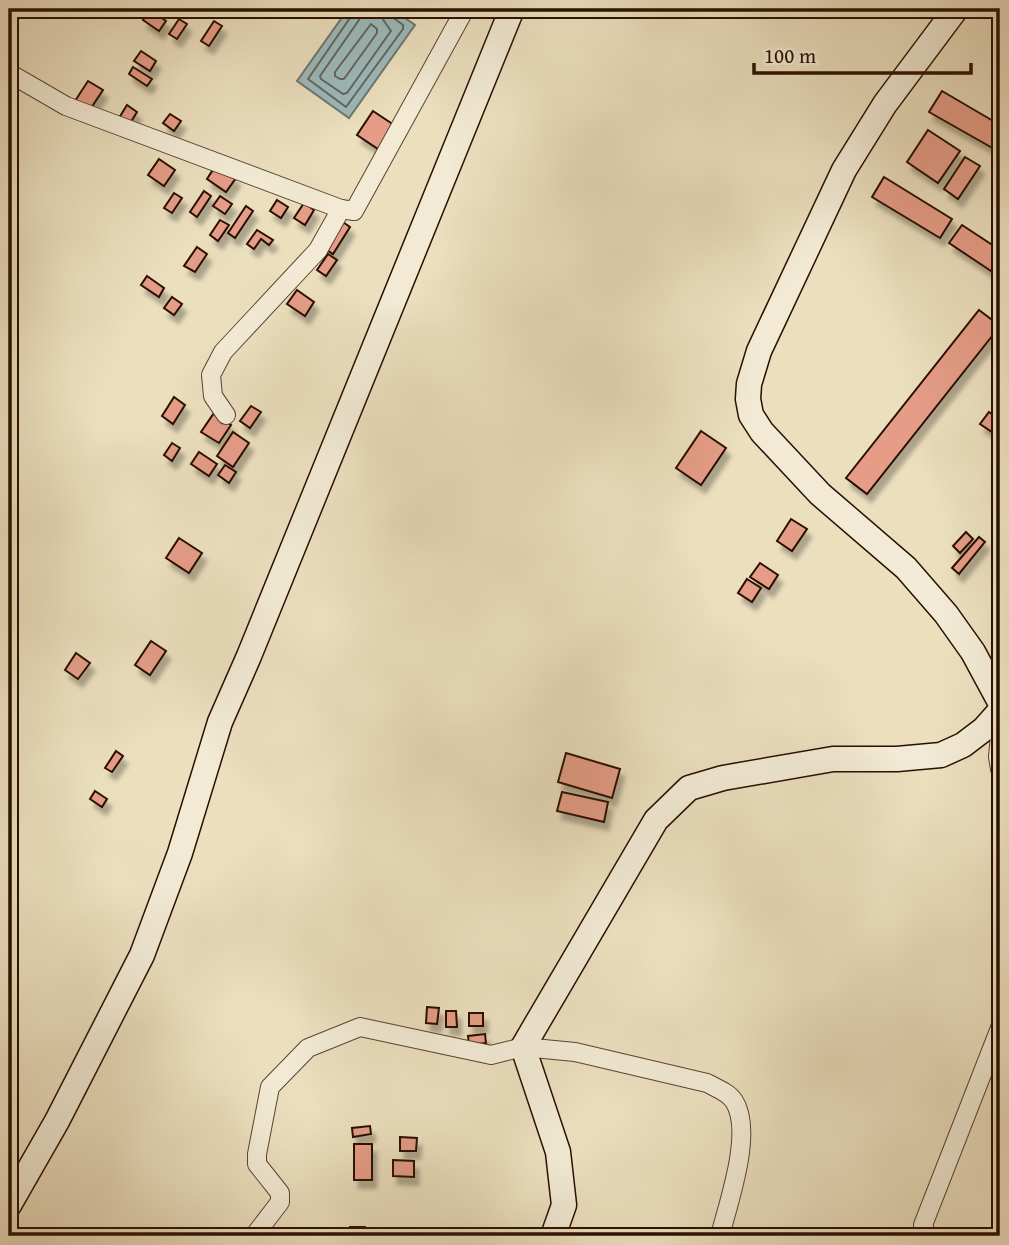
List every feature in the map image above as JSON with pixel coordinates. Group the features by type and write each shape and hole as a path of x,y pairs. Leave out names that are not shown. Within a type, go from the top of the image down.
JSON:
{"street":[{"path":"9,73 66,106 350,212 357,208 465,9"},
{"path":"9,1205 57,1121 142,955 180,853 219,722 249,656 512,9"},
{"path":"956,9 885,104 844,170 759,351 749,384 748,399 751,415 762,432 821,494 905,568 946,614 973,652 1000,702"},
{"path":"226,415 213,396 211,375 223,352 318,250 341,209"},
{"path":"553,1236 564,1205 558,1152 523,1046 656,820 689,788 723,778 833,759 897,759 941,755 963,745 984,729 1000,711"},
{"path":"1000,735 1000,769"},
{"path":"254,1236 280,1202 280,1194 257,1164 270,1087 308,1048 360,1027 491,1055 523,1046 588,1055 707,1083 726,1093 735,1102 741,1139 740,1161 720,1236"},
{"path":"927,1236 922,1225 1000,1028"}],"water":[{"path":"348,9 392,9 415,25 349,118 297,81"}],"building":[{"path":"150,10 166,21 159,31 143,20"},
{"path":"179,19 187,24 177,39 169,34"},
{"path":"214,21 222,26 209,46 201,41"},
{"path":"141,51 156,61 150,71 134,61"},
{"path":"133,67 152,79 147,86 129,74"},
{"path":"88,81 103,90 89,111 75,101"},
{"path":"942,91 1000,125 1000,143 996,150 929,112"},
{"path":"127,105 137,112 129,125 119,118"},
{"path":"373,111 394,125 378,149 357,135"},
{"path":"170,114 181,121 174,131 163,123"},
{"path":"928,130 960,151 938,183 907,162"},
{"path":"965,157 980,166 958,199 944,189"},
{"path":"159,159 175,170 164,186 148,175"},
{"path":"216,165 236,178 226,192 207,179"},
{"path":"884,177 952,219 940,238 872,197"},
{"path":"204,191 211,196 197,217 190,212"},
{"path":"174,193 182,198 172,213 164,208"},
{"path":"220,196 232,204 225,214 213,206"},
{"path":"277,200 288,207 281,218 270,211"},
{"path":"304,203 314,210 305,225 294,218"},
{"path":"246,206 253,211 235,238 228,233"},
{"path":"220,220 229,225 218,241 210,235"},
{"path":"340,220 350,227 333,254 322,247"},
{"path":"962,225 1000,250 1000,277 949,243"},
{"path":"257,230 273,240 269,245 261,239 254,249 247,244"},
{"path":"197,247 207,254 195,272 184,266"},
{"path":"328,254 337,260 326,276 317,270"},
{"path":"147,276 164,288 159,297 141,285"},
{"path":"297,290 314,302 305,316 287,304"},
{"path":"172,297 182,304 174,315 164,308"},
{"path":"979,310 1000,326 867,494 846,478"},
{"path":"174,397 185,405 173,424 162,416"},
{"path":"251,406 261,412 250,428 240,421"},
{"path":"989,412 1000,420 995,434 980,424"},
{"path":"214,413 231,425 219,443 201,432"},
{"path":"701,431 726,448 701,485 676,468"},
{"path":"233,432 249,443 233,467 217,456"},
{"path":"172,443 180,448 172,461 164,455"},
{"path":"199,452 217,464 209,476 191,464"},
{"path":"225,465 236,472 229,483 218,475"},
{"path":"791,519 807,529 792,551 777,541"},
{"path":"966,532 973,539 960,553 953,546"},
{"path":"979,537 985,542 959,574 952,568"},
{"path":"179,538 202,553 189,573 166,558"},
{"path":"760,563 778,575 769,589 750,577"},
{"path":"747,579 761,588 752,602 738,593"},
{"path":"151,641 166,651 150,675 135,665"},
{"path":"76,653 90,663 78,679 65,670"},
{"path":"116,751 123,756 112,772 105,768"},
{"path":"566,753 620,769 612,798 558,782"},
{"path":"95,791 107,799 102,807 90,799"},
{"path":"562,792 608,802 604,822 557,811"},
{"path":"427,1007 439,1008 437,1024 426,1023"},
{"path":"446,1011 456,1011 457,1027 446,1027"},
{"path":"469,1013 483,1013 483,1026 469,1026"},
{"path":"485,1034 486,1043 469,1045 468,1036"},
{"path":"370,1126 371,1134 353,1137 352,1128"},
{"path":"400,1137 417,1138 416,1151 400,1151"},
{"path":"354,1144 372,1144 372,1180 354,1180"},
{"path":"393,1160 414,1161 414,1177 393,1176"},
{"path":"350,1227 365,1227 365,1236 350,1236"},
{"path":"626,1229 627,1236 601,1236 601,1231"}]}
